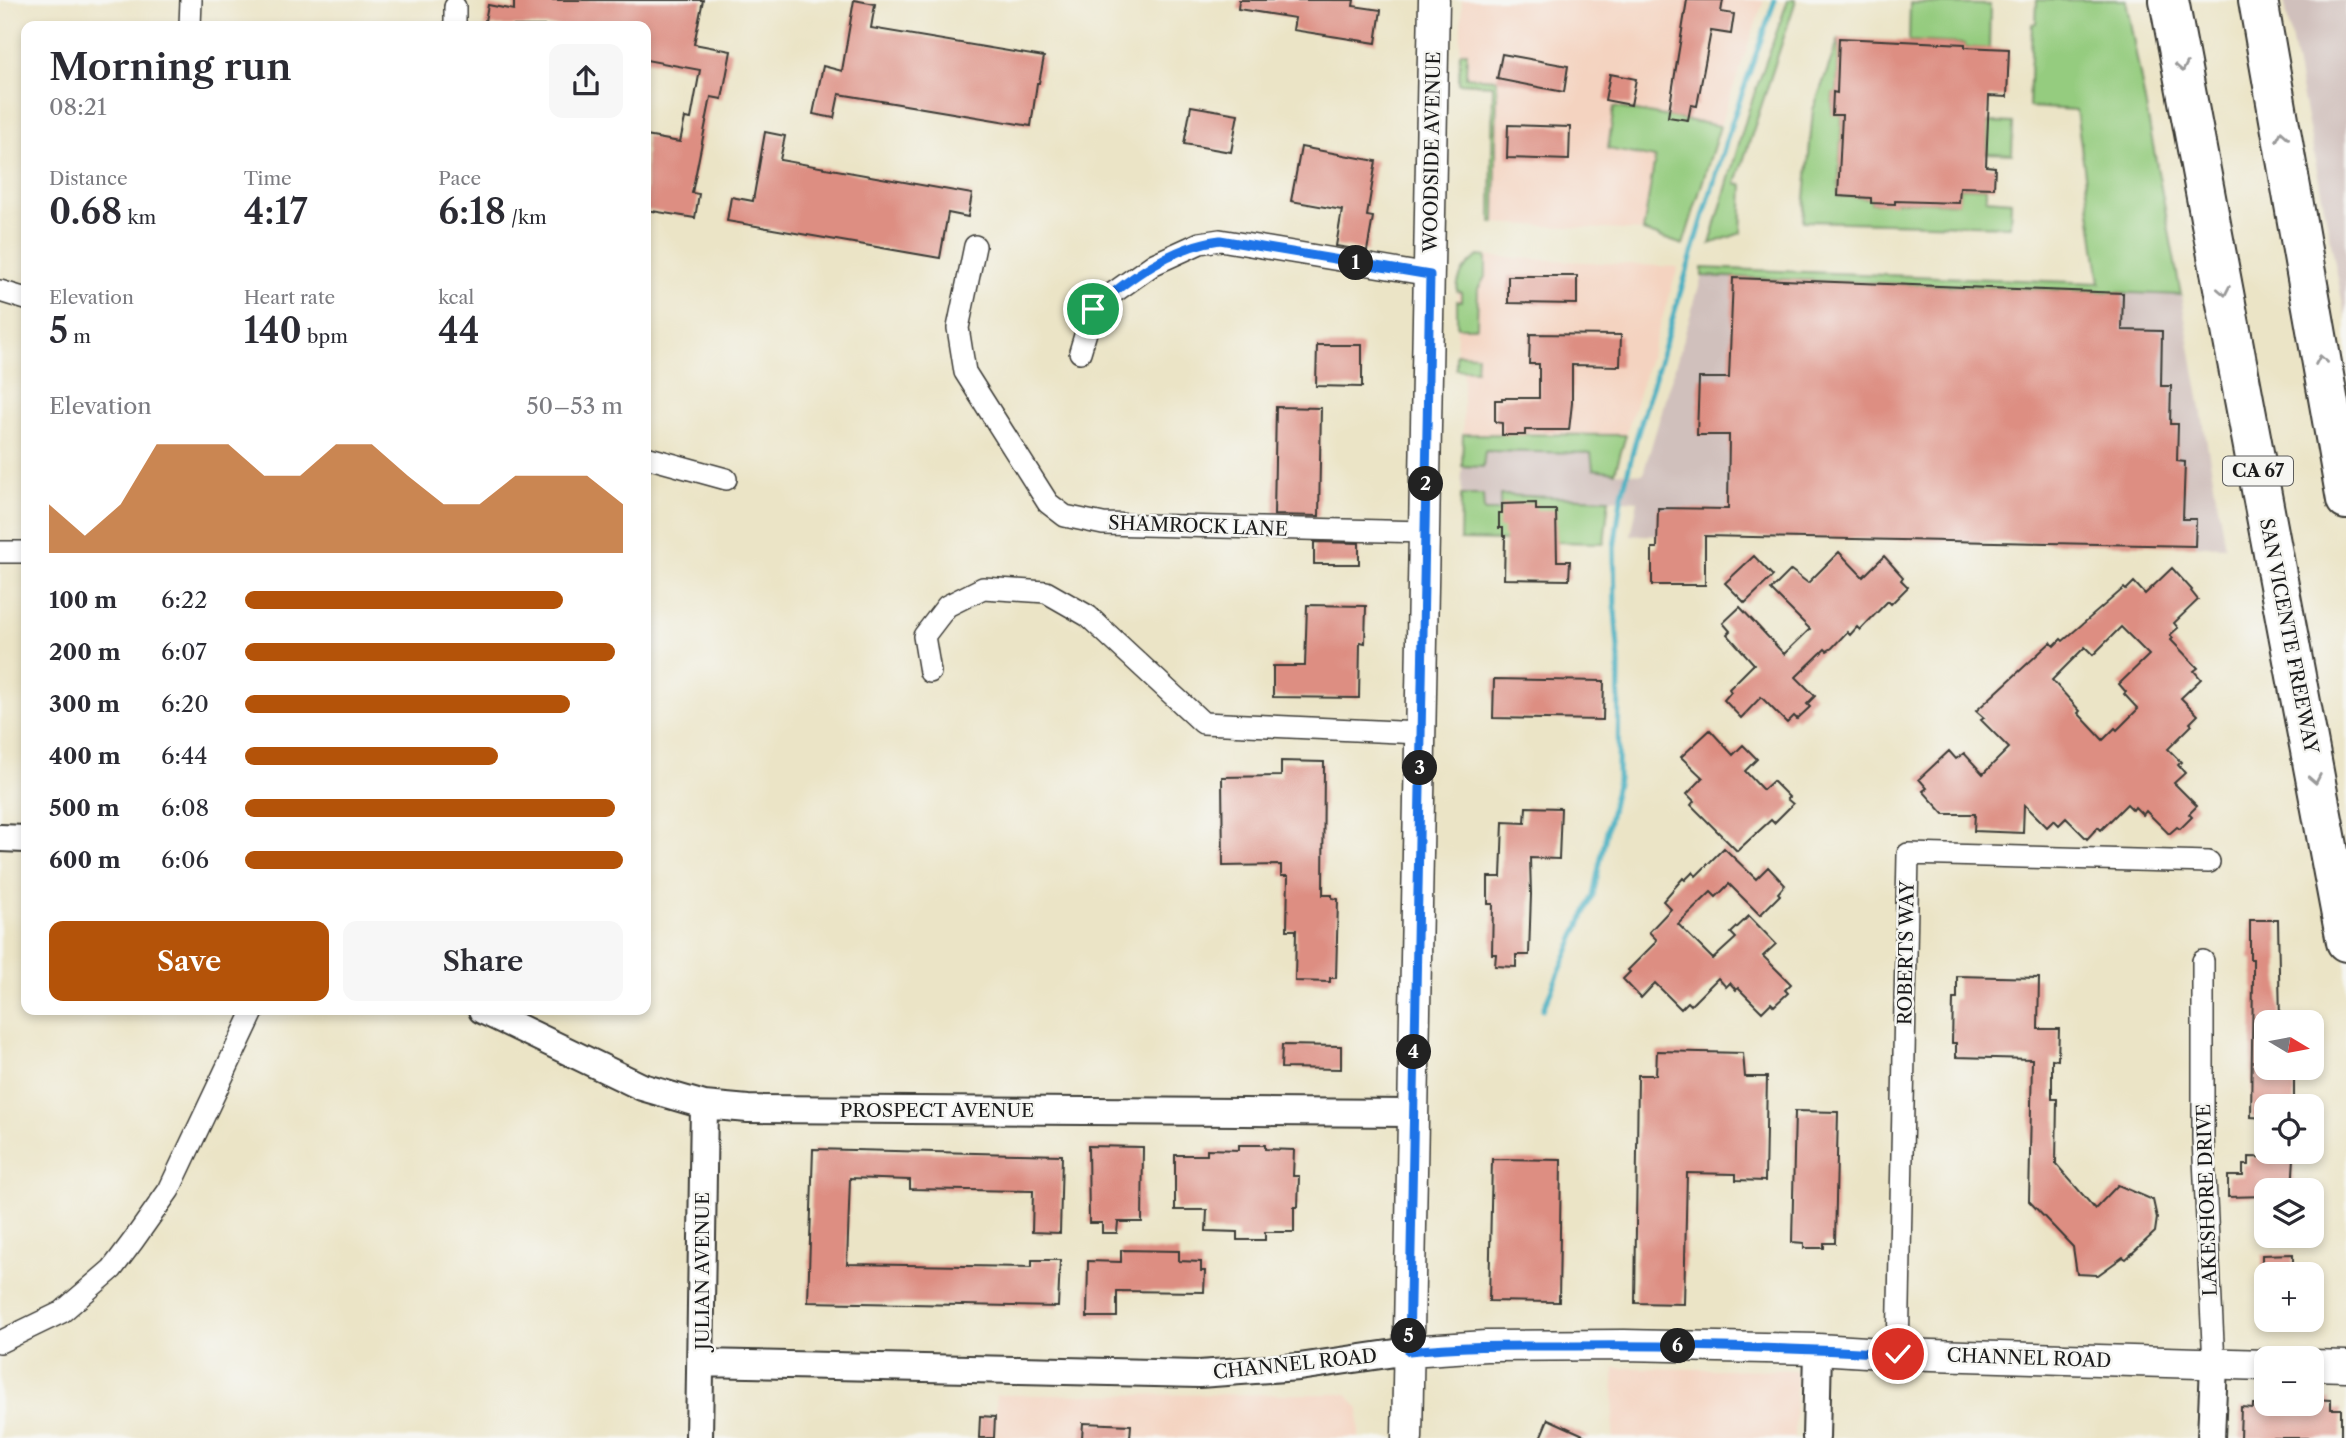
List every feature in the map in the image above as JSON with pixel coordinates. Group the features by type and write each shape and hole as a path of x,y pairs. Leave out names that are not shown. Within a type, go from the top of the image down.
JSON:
{"highway":[{"name":"SAN VICENTE FREEWAY","path":"2169,0 2346,942"},
{"path":"2258,0 2346,500"}],"main road":[{"name":"WOODSIDE AVENUE","path":"1407,1438 1434,0"},
{"name":"CHANNEL ROAD","path":"1409,1351 1486,1346 1818,1349 1898,1354 2254,1365"},
{"path":"2324,1366 2346,1366"}],"street":[{"path":"190,21 191,0"},
{"path":"1080,352 1093,309 1154,264 1200,243 1220,240 1430,275"},
{"name":"SHAMROCK LANE","path":"975,246 958,328 965,372 1048,503 1065,516 1103,524 1425,532"},
{"path":"0,291 21,297"},
{"path":"651,458 726,479"},
{"path":"0,552 21,552"},
{"path":"930,672 924,636 947,606 983,588 1046,592 1088,616 1203,723 1420,733"},
{"path":"0,838 21,839"},
{"name":"ROBERTS WAY","path":"1898,1354 1908,854 2209,862"},
{"name":"LAKESHORE DRIVE","path":"2203,961 2203,1138 2214,1364 2211,1438"},
{"path":"0,1342 62,1312 112,1269 134,1241 169,1189 252,1015"},
{"name":"PROSPECT AVENUE","path":"492,1015 642,1087 704,1105 748,1109 1413,1113"},
{"name":"JULIAN AVENUE","path":"699,1438 704,1105"},
{"path":"1816,1438 1818,1349"},
{"name":"CHANNEL ROAD","path":"701,1363 1199,1374 1299,1367 1409,1351"}],"shaded area":[{"path":"1462,0 1764,0 1720,126 1683,245 1643,231 1491,223 1493,85 1459,83"},
{"path":"2284,0 2346,0 2346,320"},
{"path":"1478,256 1678,267 1626,435 1463,434 1463,369 1456,369 1458,282 1465,266"},
{"path":"1702,276 2181,295 2225,546 1631,535 1638,501 1609,499 1604,543 1460,540 1463,434 1626,435 1615,472 1643,474"},
{"path":"1614,1368 1796,1370 1795,1438 1613,1438"},
{"path":"1347,1394 1359,1409 1359,1438 996,1438 996,1395"}],"green space":[{"path":"1788,0 1796,0 1736,183 1743,185 1741,233 1710,244 1749,109"},
{"path":"2037,0 2126,0 2181,295 1702,276 1702,268 2100,283 2076,110 2029,107 2032,24 2036,23"},
{"path":"1910,3 1990,5 1989,49 1965,47 1965,44 1909,41"},
{"path":"1839,38 1837,93 1833,93 1832,114 1842,115 1838,196 1871,198 1871,203 1958,203 1960,187 1986,188 1986,199 2011,201 2010,226 1803,221 1813,110"},
{"path":"1462,52 1467,52 1466,77 1497,79 1495,223 1491,223 1493,85 1459,83"},
{"path":"1614,107 1720,126 1683,245 1643,231 1655,158 1608,149"},
{"path":"1988,122 2013,123 2012,154 1987,153"},
{"path":"1478,256 1486,257 1486,275 1478,289 1477,325 1457,327 1457,301 1461,301 1461,292 1457,291 1459,280 1466,267"},
{"path":"1456,354 1477,355 1476,370 1456,369"},
{"path":"1463,434 1626,435 1615,472 1593,469 1591,453 1485,451 1483,467 1462,466"},
{"path":"1461,495 1483,495 1484,511 1500,511 1500,495 1609,499 1604,543 1460,540"}],"building":[{"path":"514,0 703,0 694,44 731,51 722,99 711,97 692,193 699,194 695,218 651,211 651,137 680,142 685,118 691,119 700,70 651,61 651,21 485,21 488,5 514,10"},
{"path":"854,0 875,4 871,28 1044,57 1031,126 839,94 834,118 813,114 823,66 842,71"},
{"path":"1239,0 1354,0 1353,6 1381,10 1376,43 1293,30 1295,18 1238,9"},
{"path":"1687,0 1723,0 1721,12 1734,14 1731,34 1711,31 1697,106 1691,105 1688,120 1668,117"},
{"path":"1839,38 1965,44 1965,47 2009,49 2007,97 1989,96 1986,166 1995,167 1994,188 1960,187 1959,203 1871,203 1871,198 1838,196 1842,115 1832,115 1833,92 1837,93"},
{"path":"1502,54 1568,66 1564,92 1497,79"},
{"path":"1610,74 1636,79 1631,105 1605,100"},
{"path":"1191,106 1238,114 1231,152 1184,144"},
{"path":"1508,125 1570,127 1569,160 1507,158"},
{"path":"765,132 785,136 780,160 972,194 968,217 948,213 940,258 727,221 731,197 753,201"},
{"path":"1301,147 1376,161 1367,216 1373,217 1367,251 1336,246 1342,210 1291,201"},
{"path":"1508,276 1577,276 1577,304 1508,303"},
{"path":"1733,278 2123,293 2122,330 2162,331 2161,386 2171,386 2170,424 2178,424 2177,461 2185,462 2183,519 2196,519 2195,546 1705,536 1705,585 1652,585 1652,548 1657,548 1658,508 1728,509 1729,435 1697,435 1699,378 1729,378"},
{"path":"1530,334 1621,335 1620,366 1572,365 1569,430 1525,430 1525,435 1502,435 1502,423 1495,422 1495,400 1539,398 1539,364 1529,364"},
{"path":"1317,345 1362,345 1362,387 1316,386"},
{"path":"1276,407 1321,408 1319,516 1274,515"},
{"path":"1536,503 1536,510 1556,510 1557,561 1570,561 1569,580 1504,579 1505,536 1503,528 1499,528 1502,504"},
{"path":"1314,542 1359,543 1359,564 1314,564"},
{"path":"1839,552 1863,577 1884,556 1903,577 1901,580 1908,587 1891,604 1888,601 1860,630 1857,627 1850,635 1847,632 1832,648 1827,651 1825,649 1796,677 1815,696 1807,704 1810,707 1797,719 1794,716 1787,723 1761,697 1741,718 1724,700 1731,692 1729,689 1754,664 1727,634 1730,631 1723,623 1740,607 1784,654 1810,629 1771,590 1791,570 1808,583"},
{"path":"1754,556 1773,576 1745,603 1725,583"},
{"path":"2172,568 2198,600 2174,623 2178,628 2170,635 2173,638 2171,640 2198,668 2194,671 2201,679 2181,698 2198,715 2190,723 2192,725 2168,749 2181,762 2178,765 2185,773 2174,783 2197,806 2189,814 2192,817 2180,829 2177,827 2169,834 2146,811 2143,815 2127,804 2101,830 2098,827 2087,839 2066,818 2059,825 2054,820 2047,827 2024,804 2023,833 1974,831 1975,814 1944,814 1923,791 1927,788 1919,779 1949,751 1956,759 1964,753 1983,774 2009,748 1981,720 1984,718 1976,711 2051,642 2054,646 2061,639 2063,641 2124,588 2126,590 2134,582 2145,594","holes":["2121,627 2149,655 2119,684 2138,709 2103,740 2052,680 2085,647 2093,655"]},
{"path":"1307,605 1366,606 1365,643 1360,642 1359,698 1273,697 1273,666 1305,666"},
{"path":"1494,679 1604,681 1603,720 1493,718"},
{"path":"1710,730 1733,755 1743,745 1757,759 1745,771 1763,790 1773,781 1793,804 1774,823 1771,820 1737,851 1691,805 1694,801 1687,794 1703,778 1681,757"},
{"path":"1281,761 1324,762 1323,895 1332,895 1332,898 1338,899 1336,978 1330,978 1330,982 1295,981 1296,930 1287,930 1288,876 1281,876 1281,865 1223,866 1222,777 1281,776"},
{"path":"1526,807 1561,808 1559,859 1530,858 1529,955 1516,955 1516,967 1495,966 1496,954 1492,954 1493,904 1488,904 1488,877 1501,877 1503,822 1525,823"},
{"path":"1724,848 1756,879 1768,867 1785,885 1778,893 1780,895 1760,915 1729,884 1716,897 1711,892 1678,924 1713,959 1736,938 1731,933 1749,916 1776,944 1763,956 1791,984 1785,990 1788,993 1774,1006 1771,1003 1762,1012 1738,988 1736,990 1730,983 1726,987 1718,978 1691,1005 1688,1002 1681,1009 1655,983 1641,998 1623,979 1630,972 1628,970 1655,943 1656,939 1649,932 1671,909 1663,901 1683,878 1685,880 1693,872 1696,876"},
{"path":"2250,920 2278,920 2280,1010 2254,1010 2254,1080 2294,1080 2294,1094 2254,1094 2254,1117 2251,1117 2253,959 2250,959"},
{"path":"1957,976 2039,978 2038,1029 2059,1029 2058,1060 2052,1059 2052,1099 2057,1099 2056,1164 2095,1209 2118,1185 2153,1200 2157,1218 2155,1232 2126,1259 2123,1257 2098,1275 2077,1274 2073,1247 2029,1201 2032,1059 1956,1057 1956,1043 1952,1043 1953,999 1957,999"},
{"path":"1282,1045 1341,1046 1341,1069 1281,1068"},
{"path":"1657,1051 1743,1053 1745,1077 1767,1077 1765,1181 1736,1180 1736,1174 1687,1173 1684,1304 1635,1303 1638,1075 1656,1075"},
{"path":"1795,1111 1838,1112 1835,1243 1824,1243 1824,1248 1804,1248 1804,1243 1792,1242"},
{"path":"1239,1145 1265,1145 1265,1149 1294,1150 1293,1176 1299,1176 1298,1207 1294,1207 1294,1232 1265,1232 1265,1240 1237,1240 1237,1232 1206,1231 1207,1210 1175,1210 1175,1155 1207,1155 1207,1149 1239,1150"},
{"path":"1088,1146 1143,1147 1142,1222 1118,1222 1117,1233 1102,1233 1102,1223 1089,1223"},
{"path":"813,1149 1062,1155 1060,1233 1032,1232 1033,1191 910,1189 910,1180 850,1178 847,1264 1032,1267 1032,1260 1060,1260 1058,1307 808,1302"},
{"path":"2249,1157 2254,1157 2254,1164 2294,1164 2293,1178 2254,1178 2254,1196 2228,1197 2228,1176 2243,1176 2243,1165 2249,1165"},
{"path":"1492,1159 1561,1160 1559,1302 1489,1301"},
{"path":"1121,1250 1179,1251 1179,1261 1201,1262 1201,1271 1205,1271 1204,1292 1117,1291 1117,1317 1087,1317 1088,1261 1121,1262"},
{"path":"2293,1254 2293,1262 2262,1262 2262,1255"},
{"path":"2324,1400 2331,1400 2331,1409 2341,1409 2341,1438 2240,1438 2241,1407 2253,1408 2253,1404 2254,1416 2324,1416"},
{"path":"980,1416 995,1417 994,1438 979,1438"},
{"path":"1548,1419 1590,1438 1540,1438"},
{"path":"1083,1423 1131,1425 1130,1438 1082,1438"}],"waterway":[{"path":"1543,1009 1593,895 1618,779 1619,660 1614,548 1621,499 1636,439 1732,122 1775,0"}],"route":[{"path":"1093,309 1154,264 1200,243 1220,240 1430,275 1409,1351 1450,1347 1624,1345 1818,1349 1898,1354"}]}
